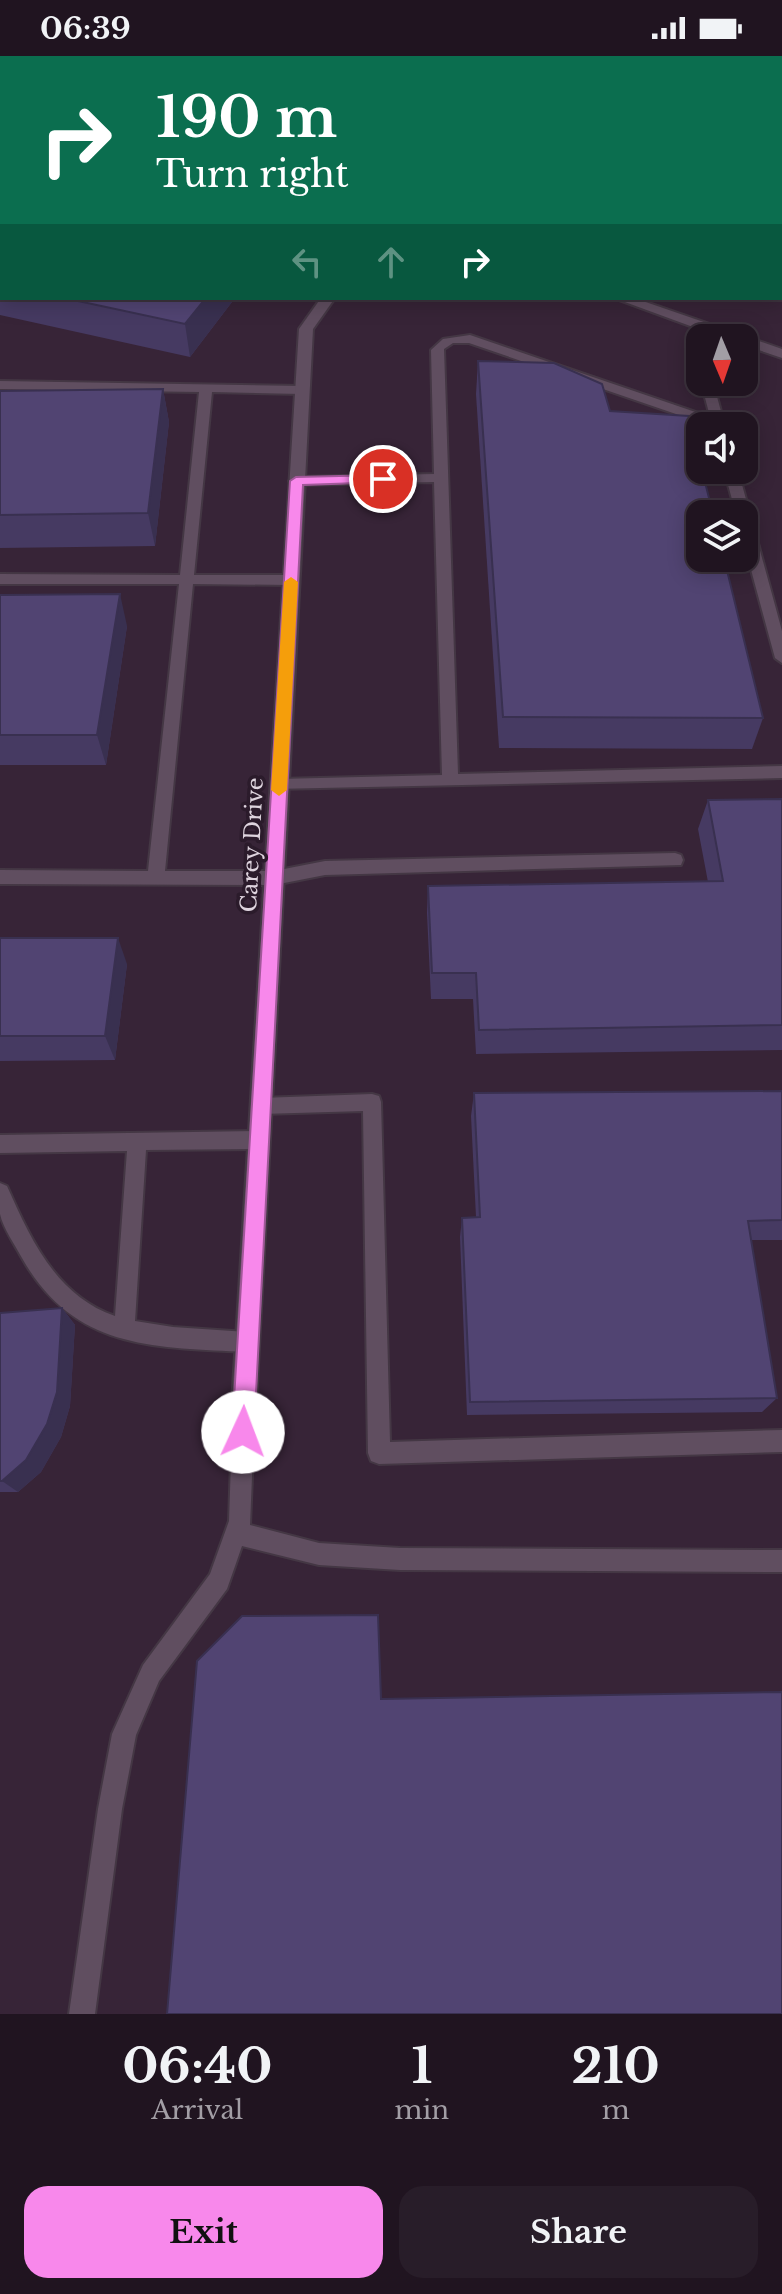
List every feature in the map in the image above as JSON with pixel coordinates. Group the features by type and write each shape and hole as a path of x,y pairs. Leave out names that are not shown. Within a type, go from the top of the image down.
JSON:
{"street":[{"name":"Carey Drive","path":"244,1403 306,329 327,300"},
{"path":"626,300 686,324"},
{"path":"758,346 782,354"}],"lane":[{"path":"450,781 437,350 447,341 470,339 686,414"},
{"path":"0,385 302,390"},
{"path":"156,878 206,389"},
{"path":"296,481 440,478"},
{"path":"758,571 782,658"},
{"path":"0,579 291,580"},
{"path":"279,785 782,772"},
{"path":"0,877 274,878 325,868 675,860"},
{"path":"261,1106 372,1102 379,1453 782,1441"},
{"path":"0,1144 259,1140"},
{"path":"124,1328 137,1142"},
{"path":"0,1192 15,1225 58,1293 99,1320 153,1336 247,1342"},
{"path":"82,2014 110,1809 124,1734 151,1673 219,1581 240,1521 244,1403"},
{"path":"236,1533 319,1554 400,1559 782,1561"}],"shaded area":[{"path":"0,300 782,300 782,2014 0,2014"}],"building":[{"path":"73,300 204,300 185,324"},
{"path":"478,361 554,363 602,384 610,411 686,416 686,484 706,484 710,500 686,500 686,572 727,572 763,718 503,717"},
{"path":"163,389 148,513 0,515 0,391"},
{"path":"120,594 97,735 0,735 0,595"},
{"path":"782,799 782,1025 479,1030 476,973 432,973 428,886 723,881 708,800"},
{"path":"0,938 118,938 105,1036 0,1036"},
{"path":"782,1091 782,1220 748,1221 777,1398 470,1402 462,1218 480,1217 474,1093"},
{"path":"62,1308 57,1392 47,1424 26,1460 0,1481 0,1313"},
{"path":"378,1615 381,1699 782,1692 782,2014 167,2014 197,1661 242,1616"}],"slow traffic":[{"path":"279,790 291,582"}],"route":[{"path":"243,1432 296,481 383,479"}]}
